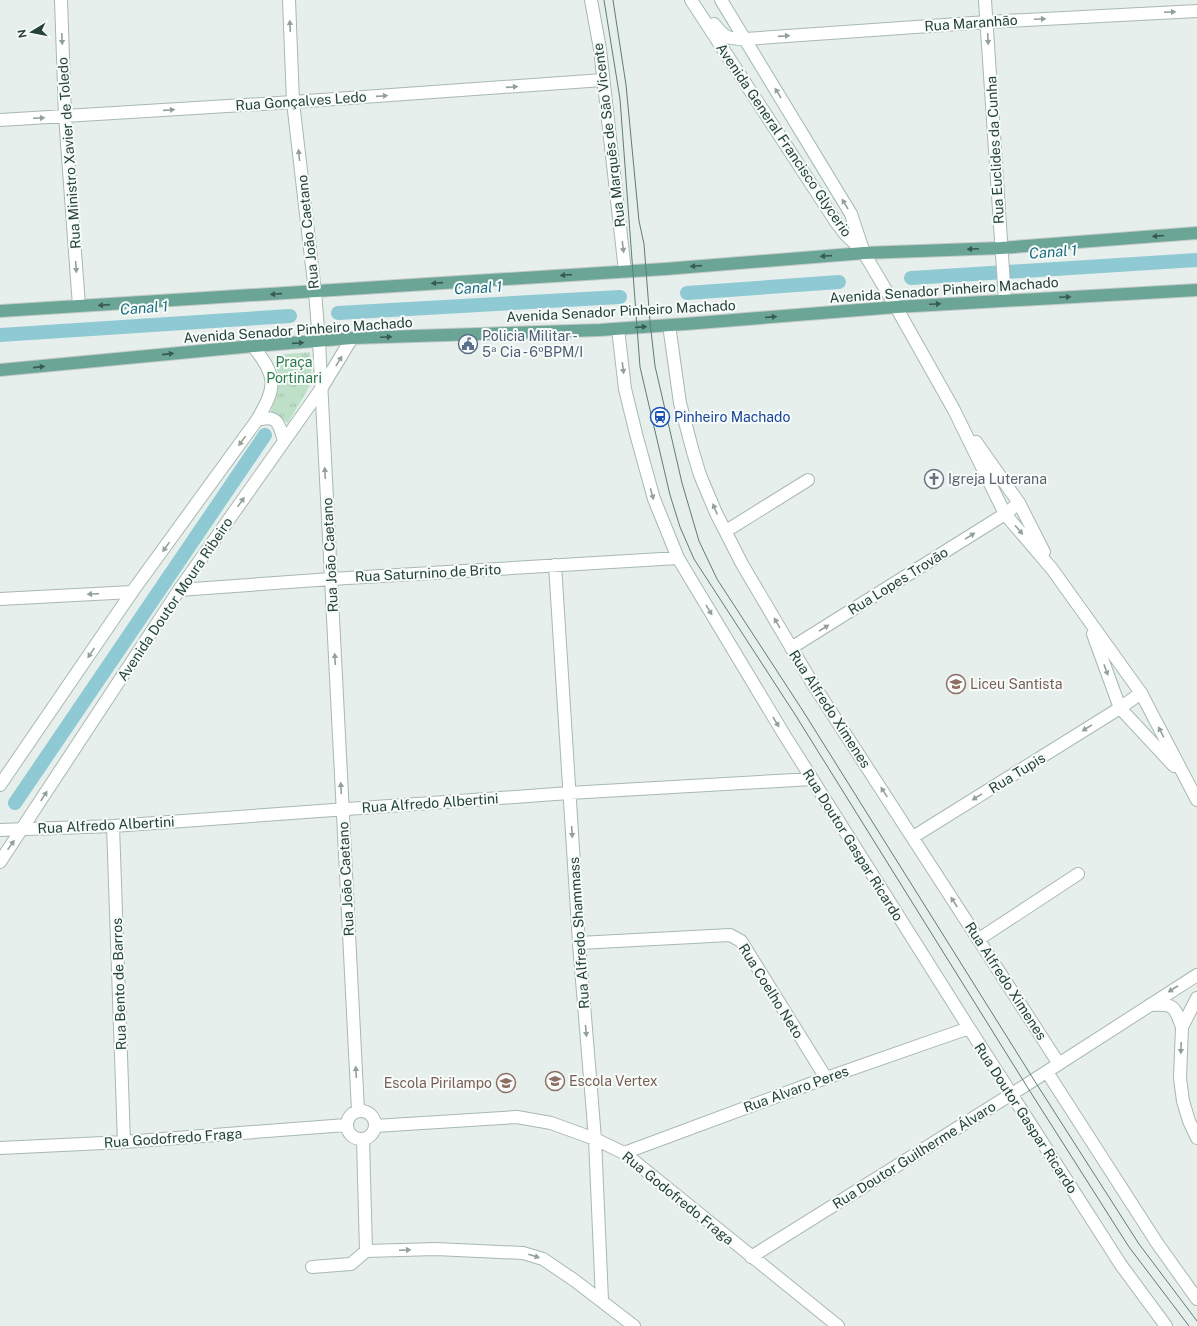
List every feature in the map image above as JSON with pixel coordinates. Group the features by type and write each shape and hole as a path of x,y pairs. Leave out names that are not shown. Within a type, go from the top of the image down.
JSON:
{"main road":[{"path":"0,311 315,295 864,253 1000,248 1197,233"},
{"name":"Avenida Senador Pinheiro Machado","path":"0,370 253,346 318,338 618,329 1004,297 1197,290"}],"street":[{"name":"Rua Ministro Xavier de Toledo","path":"61,0 65,116 79,306"},
{"name":"Rua João Caetano","path":"289,0 293,102 315,295 318,338 358,1111"},
{"name":"Rua Marquês de São Vicente","path":"591,0 600,48 626,271"},
{"name":"Avenida General Francisco Glycerio","path":"691,0 836,222 846,235 864,253"},
{"name":"Rua Maranhão","path":"695,0 725,36 732,39 987,22 1197,11"},
{"name":"Avenida General Francisco Glycerio","path":"721,0 851,214 864,253"},
{"name":"Rua Euclides da Cunha","path":"985,0 1004,297"},
{"name":"Rua Gonçalves Ledo","path":"0,120 293,102 603,80"},
{"path":"864,253 954,410 1005,514 1052,569 1141,693 1197,800"},
{"name":"Rua Alfredo Ximenes","path":"669,325 680,403 700,475 716,513 742,564 791,648 1059,1064"},
{"name":"Rua Doutor Gaspar Ricardo","path":"618,329 625,389 637,440 654,499 678,558 812,779 968,1028 1121,1265 1166,1326"},
{"name":"Avenida Doutor Moura Ribeiro","path":"0,862 18,829 179,590 321,389 352,338"},
{"path":"0,785 132,592 257,420 266,404 271,389 271,375 265,362 253,346"},
{"path":"954,410 1019,503 1052,569"},
{"path":"257,420 268,417 276,420 281,429 284,440"},
{"path":"726,531 808,480"},
{"name":"Rua Lopes Trovão","path":"791,648 1005,514 1019,503"},
{"name":"Rua Saturnino de Brito","path":"179,590 331,579 678,558"},
{"name":"Rua Alfredo Shammass","path":"555,565 579,943 595,1139 602,1300"},
{"path":"0,599 132,592"},
{"path":"1088,620 1120,708 1185,778"},
{"name":"Rua Tupis","path":"913,837 1120,708 1141,693"},
{"name":"Rua Alfredo Albertini","path":"0,830 113,826 569,793 812,779"},
{"name":"Rua Bento de Barros","path":"113,826 124,1142"},
{"path":"979,940 1078,874"},
{"name":"Rua Coelho Neto","path":"579,943 730,935 741,941 826,1078"},
{"name":"Rua Doutor Guilherme Álvaro","path":"751,1257 1047,1072 1197,974"},
{"path":"1182,1027 1197,998"},
{"path":"1150,1005 1167,1004 1173,1008 1178,1015 1182,1027 1180,1078 1183,1101 1189,1121 1197,1138"},
{"name":"Rua Alvaro Peres","path":"624,1153 826,1078 968,1028"},
{"path":"1047,1072 1158,1243 1197,1299"},
{"path":"358,1111 370,1114 375,1126 371,1134 363,1139 351,1136 346,1124 350,1116 358,1111"},
{"name":"Rua Godofredo Fraga","path":"375,1126 518,1117 551,1123 595,1139 624,1153 838,1326"},
{"name":"Rua Godofredo Fraga","path":"0,1148 124,1142 346,1124"},
{"path":"363,1139 366,1251"},
{"path":"312,1267 351,1264 366,1251 436,1249 523,1253 543,1259 602,1300 634,1326"}],"green space":[{"name":"Praça Portinari","path":"310,352 312,382 288,423 271,412 278,381 276,355"}],"waterway":[{"name":"Canal 1","path":"911,278 1197,260"},
{"name":"Canal 1","path":"687,293 839,282"},
{"name":"Canal 1","path":"338,313 620,297"},
{"name":"Canal 1","path":"0,335 290,316"},
{"path":"15,803 265,435"}],"tram line":[{"path":"604,0 620,99 640,367 670,495 680,527 694,559 796,716 1129,1247 1189,1326"},
{"path":"613,0 626,85 639,221 644,244 655,366 682,483 699,541 717,579 803,711 1034,1080 1139,1244 1197,1321"}],"place":[{"name":"Policia Militar - 5ª Cia - 6ºBPM/I","path":"468,344"},
{"name":"Pinheiro Machado","path":"660,417"},
{"name":"Igreja Luterana","path":"934,479"},
{"name":"Liceu Santista","path":"956,684"},
{"name":"Escola Vertex","path":"555,1081"},
{"name":"Escola Pirilampo","path":"506,1083"}]}
